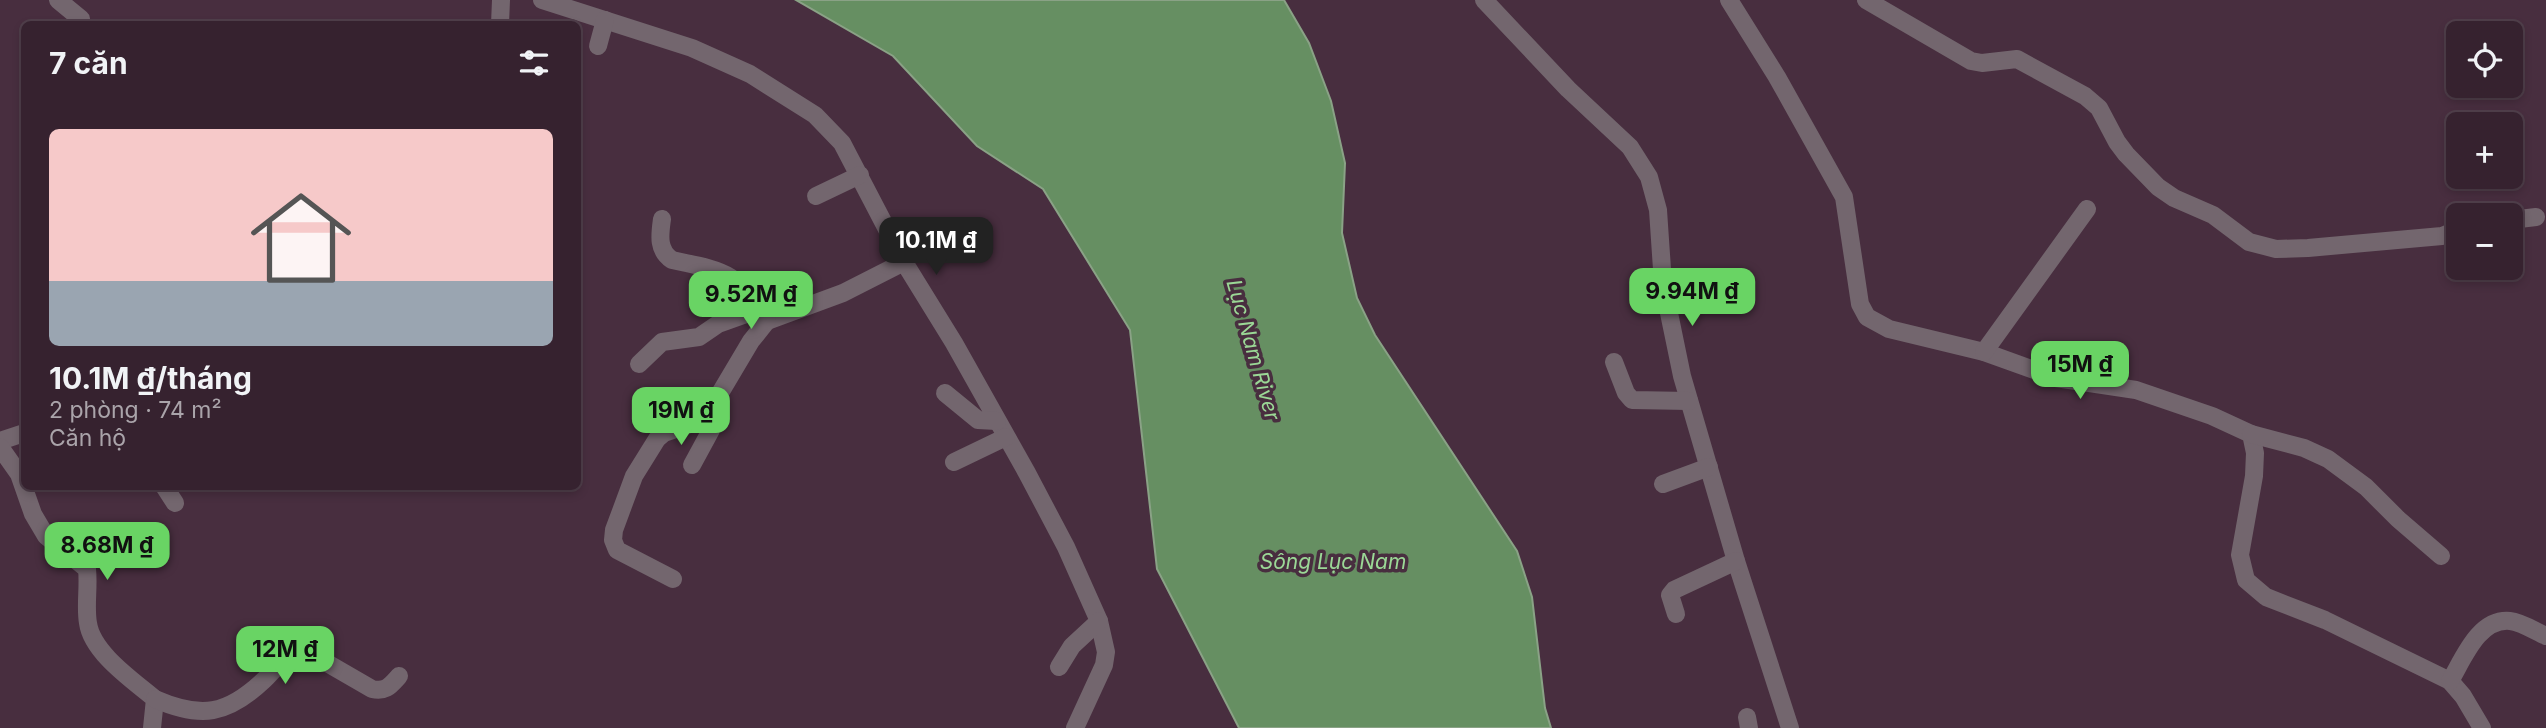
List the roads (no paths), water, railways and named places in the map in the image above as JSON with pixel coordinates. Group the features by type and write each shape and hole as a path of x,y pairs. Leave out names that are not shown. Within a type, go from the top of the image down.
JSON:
{"street":[{"path":"58,0 81,19"},
{"path":"500,21 501,0"},
{"path":"542,0 692,48 751,74 815,115 842,143 904,262 954,343 1066,547 1099,621 1106,652 1104,665 1075,728"},
{"path":"1484,0 1568,89 1630,147 1649,177 1658,210 1663,285 1689,401 1736,561 1790,728"},
{"path":"1729,0 1777,77 1844,197 1863,312 1875,323 1889,329 1984,352 2056,378 2136,390 2212,416 2251,435 2304,448 2328,459 2367,487 2398,519 2441,556"},
{"path":"1866,0 1971,61 1982,63 2017,59 2085,96 2099,108 2126,154 2158,187 2174,198 2213,215 2249,242 2276,249 2308,248 2446,234"},
{"path":"598,46 605,20"},
{"path":"816,196 860,175"},
{"path":"1984,352 2087,209"},
{"path":"2523,219 2536,217"},
{"path":"662,219 660,244 666,256 728,274 753,297 764,315"},
{"path":"639,363 662,342 699,337 718,324 764,315 843,293 904,262"},
{"path":"673,579 617,550 613,540 614,530 634,476 657,439 664,433 704,416 716,401 764,315"},
{"path":"1614,362 1626,393 1632,400 1689,401"},
{"path":"945,393 978,420 1001,429"},
{"path":"692,465 711,430 710,420 704,416"},
{"path":"954,462 1001,429"},
{"path":"0,441 21,434"},
{"path":"2251,435 2255,453 2254,476 2240,555 2246,580 2266,597 2325,620 2450,681 2463,696 2482,728"},
{"path":"0,447 21,480"},
{"path":"1663,484 1709,467"},
{"path":"25,490 33,514 46,536 87,569 88,624 92,638 119,668 155,699 179,710 214,711 237,702 296,650 308,652 372,689 381,691 389,688 399,676"},
{"path":"167,490 176,503"},
{"path":"1676,614 1670,595 1674,590 1736,561"},
{"path":"1059,667 1072,646 1099,621"},
{"path":"2450,681 2485,628 2510,621 2546,636"},
{"path":"152,728 155,699"}],"water":[{"name":"Sông Lục Nam","path":"796,0 1284,0 1309,43 1331,101 1345,163 1342,233 1357,298 1375,335 1517,551 1532,597 1545,708 1551,728 1239,728 1157,569 1130,330 1043,189 977,146 893,56"}],"water label":[{"name":"Lục Nam River","path":"1253,350"}]}
